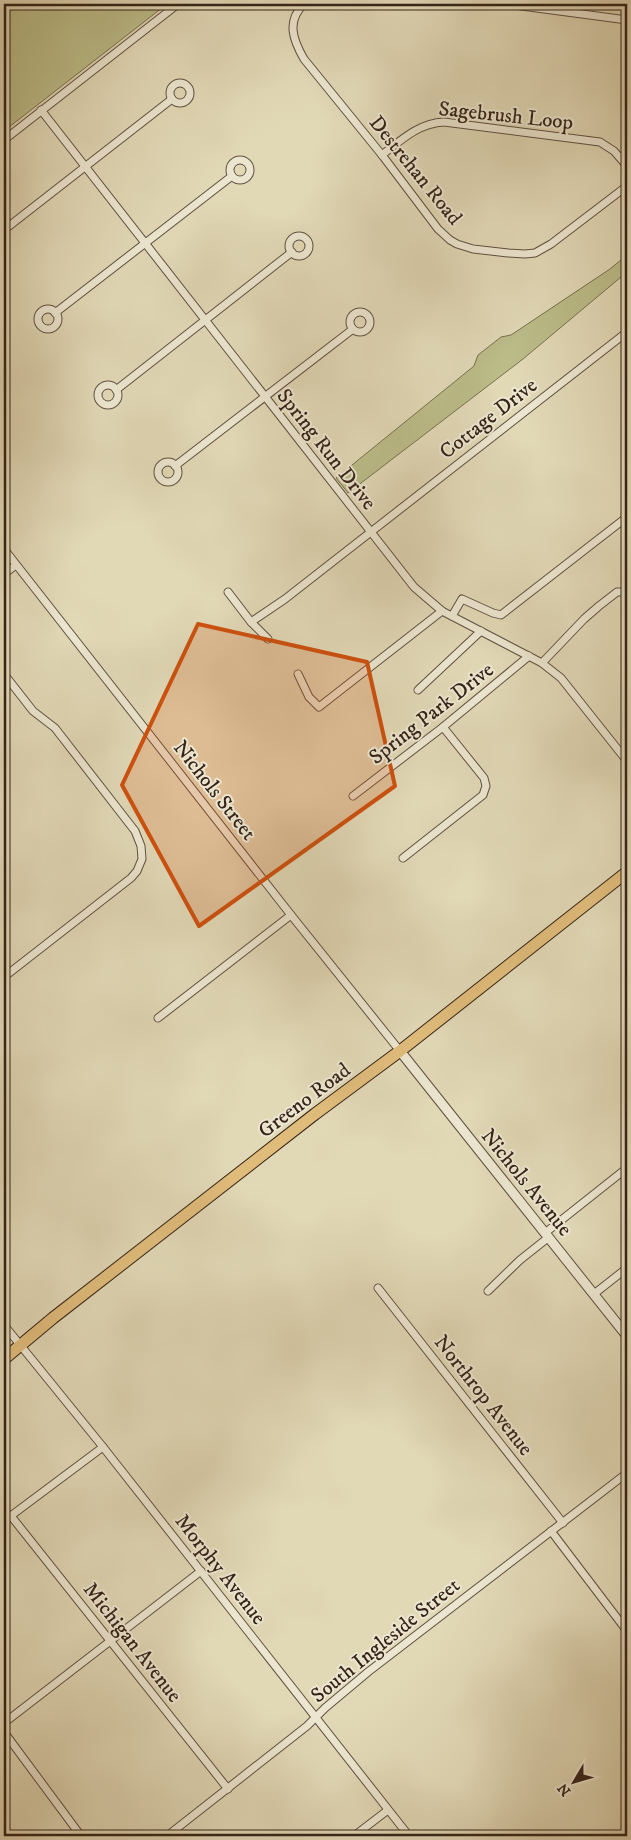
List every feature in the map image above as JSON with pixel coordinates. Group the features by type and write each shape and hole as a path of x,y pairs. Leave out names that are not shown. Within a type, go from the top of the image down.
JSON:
{"main road":[{"name":"Greeno Road","path":"4,1359 53,1318 400,1051 627,872"}],"street":[{"path":"4,140 178,4"},
{"name":"Destrehan Road","path":"304,4 294,17 292,26 295,44 314,72 382,155 443,235 457,244 473,249 525,254 535,253 551,244 627,186"},
{"path":"507,4 627,20"},
{"path":"4,230 172,99"},
{"name":"Spring Run Drive","path":"41,110 414,587 442,611 542,663 561,678 627,761"},
{"name":"Sagebrush Loop","path":"382,155 426,124 444,122 600,142 614,151 627,166"},
{"path":"55,313 232,176"},
{"path":"116,390 292,252"},
{"path":"175,466 353,329"},
{"name":"Cottage Drive","path":"251,622 284,599 627,332"},
{"path":"452,616 462,599 493,614 501,615 627,516"},
{"name":"Nichols Street","path":"4,549 290,915 400,1051"},
{"path":"4,574 16,565"},
{"path":"228,592 251,622 268,639"},
{"path":"542,663 599,606 617,592 623,592 627,596"},
{"path":"298,674 309,697 319,707 442,611"},
{"path":"418,690 481,631"},
{"name":"Spring Park Drive","path":"353,796 443,727 529,656"},
{"path":"4,674 33,711 55,728 135,832 141,846 142,859 137,871 131,878 4,977"},
{"path":"403,858 483,796 486,786 484,778 443,727"},
{"path":"158,1018 290,915"},
{"name":"Nichols Avenue","path":"400,1051 627,1336"},
{"path":"488,1291 547,1235 627,1168"},
{"path":"594,1294 627,1268"},
{"name":"Northrop Avenue","path":"378,1288 563,1523"},
{"name":"Morphy Avenue","path":"4,1325 103,1446 409,1836"},
{"path":"4,1522 103,1446"},
{"name":"South Ingleside Street","path":"167,1836 307,1726 368,1672 627,1473"},
{"name":"Michigan Avenue","path":"11,1516 228,1789"},
{"path":"551,1531 627,1631"},
{"path":"4,1723 200,1571"},
{"path":"4,1732 81,1836"},
{"path":"354,1836 388,1810"}],"highlighted area":[{"path":"198,624 367,662 395,786 199,926 122,785"}],"green space":[{"path":"4,4 167,4 4,131"},
{"path":"627,255 627,272 523,359 348,493 336,478 474,366 478,355 501,337 511,335 610,269"}]}
